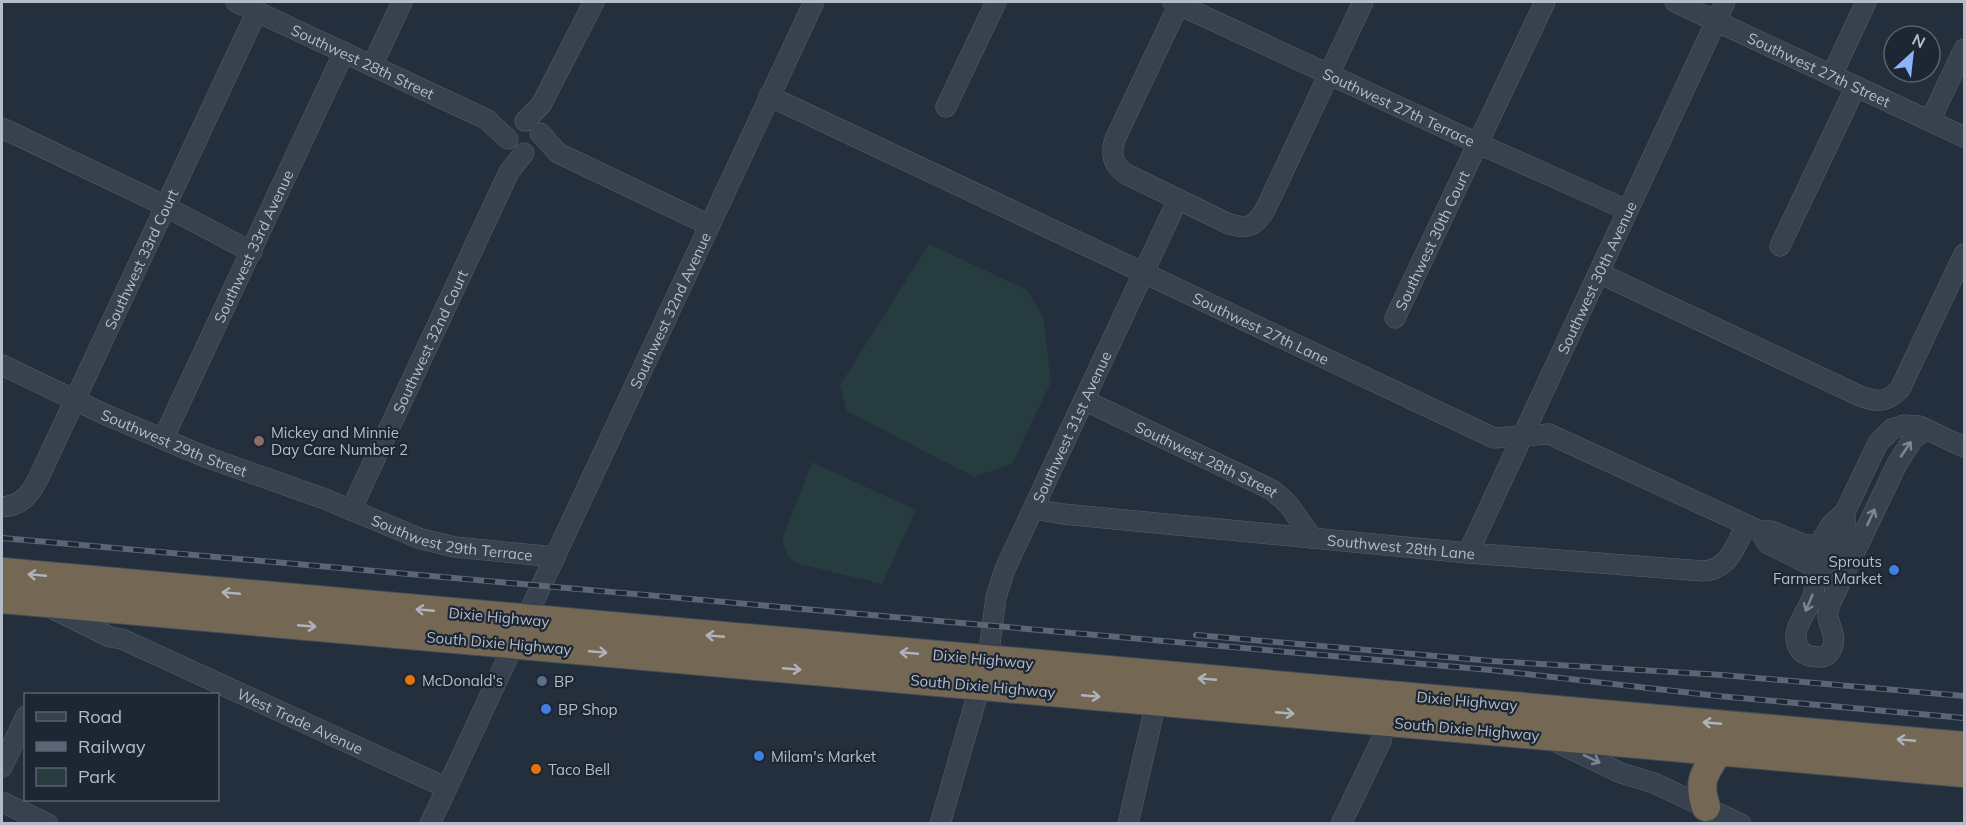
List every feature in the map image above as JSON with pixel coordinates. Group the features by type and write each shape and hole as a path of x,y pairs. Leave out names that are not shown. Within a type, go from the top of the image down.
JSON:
{"highway":[{"name":"Dixie Highway","path":"2,572 519,632 1389,708 1965,746"},
{"name":"South Dixie Highway","path":"2,599 120,610 519,632"},
{"name":"South Dixie Highway","path":"984,673 1156,702 1389,708 1545,736 1965,773"},
{"path":"1706,807 1701,790 1702,781 1719,750"}],"street":[{"name":"Southwest 28th Street","path":"236,2 488,120 490,124 525,137 709,225"},
{"path":"372,66 402,2"},
{"name":"Southwest 32nd Court","path":"351,510 509,172 536,108 541,105 594,2"},
{"name":"Southwest 32nd Avenue","path":"430,824 814,2"},
{"path":"946,107 996,2"},
{"path":"1177,2 1116,137 1112,150 1113,157 1118,168 1126,174 1235,226 1242,227 1252,225 1261,217 1266,208 1363,2"},
{"name":"Southwest 27th Terrace","path":"1177,2 1479,144 1627,210"},
{"name":"Southwest 30th Court","path":"1395,318 1545,2"},
{"name":"Southwest 27th Street","path":"1675,2 1965,137"},
{"name":"Southwest 30th Avenue","path":"1468,553 1725,2"},
{"path":"1832,75 1866,2"},
{"name":"Southwest 33rd Court","path":"10,505 29,494 37,481 257,11"},
{"path":"1930,121 1965,49"},
{"name":"Southwest 33rd Avenue","path":"164,439 344,52"},
{"path":"1780,246 1856,86"},
{"name":"Southwest 27th Lane","path":"769,96 1494,438 1550,434 1753,528 1771,531 1800,544 1810,545"},
{"path":"2,128 252,252"},
{"name":"Southwest 31st Avenue","path":"939,824 984,673 998,589 1005,569 1178,199"},
{"path":"1599,273 1869,400 1886,400 1894,396 1904,383 1965,254"},
{"name":"Southwest 29th Street","path":"2,365 203,456 269,478 351,510"},
{"name":"Southwest 28th Street","path":"1084,400 1272,490 1288,504 1312,538"},
{"path":"1927,429 1913,439 1896,464 1830,603 1827,615 1834,637 1832,648 1828,655 1821,657 1804,654 1798,648 1796,640 1797,631 1813,596 1815,583 1810,545 1816,545 1824,539 1831,525 1845,512 1882,438 1892,429 1911,424 1927,429 1965,447"},
{"name":"Southwest 28th Lane","path":"1033,509 1063,514 1468,553 1707,571 1718,568 1728,560 1753,528"},
{"name":"Southwest 29th Terrace","path":"351,510 436,544 555,557"},
{"path":"1813,566 1826,565 1833,556 1845,530 1845,512"},
{"name":"Southwest 27th Lane","path":"1753,528 1767,543 1813,566"},
{"name":"West Trade Avenue","path":"40,602 110,637 122,639 447,788"},
{"path":"120,610 117,624 122,639"},
{"path":"1128,824 1156,702"},
{"path":"1341,824 1381,741 1389,708"},
{"path":"2,767 24,720"},
{"path":"1545,736 1608,767 1654,783 1741,824"},
{"path":"2,802 24,818 48,824"}],"green space":[{"path":"929,244 1027,290 1043,317 1051,382 1012,464 974,477 847,411 840,385"},
{"path":"812,462 916,510 882,584 796,563 788,556 782,540"}],"railway":[{"path":"2,538 1491,670 1718,696 1964,718"},
{"path":"1196,635 1492,661 1722,675 1964,696"}],"place":[{"name":"Mickey and Minnie Day Care Number 2","path":"259,441"},
{"name":"Sprouts Farmers Market","path":"1894,570"},
{"name":"McDonald's","path":"410,680"},
{"name":"BP","path":"542,681"},
{"name":"BP Shop","path":"546,709"},
{"name":"Milam's Market","path":"759,756"},
{"name":"Taco Bell","path":"536,769"}]}
